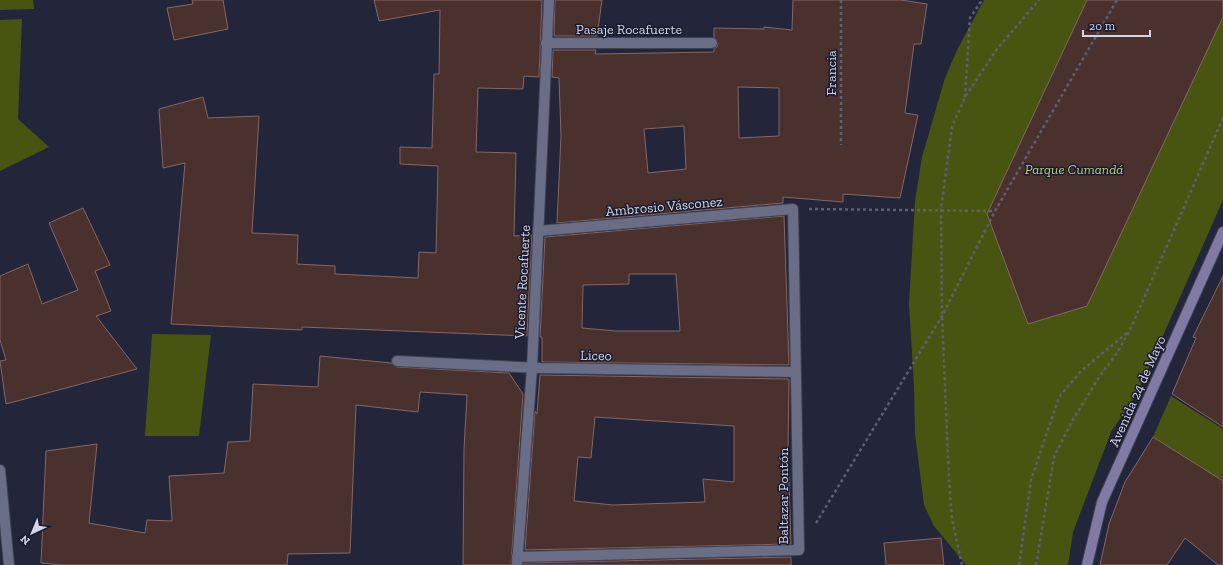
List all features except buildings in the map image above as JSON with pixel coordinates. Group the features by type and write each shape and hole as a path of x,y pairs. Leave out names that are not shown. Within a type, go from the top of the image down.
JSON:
{"main road":[{"name":"Avenida 24 de Mayo","path":"1087,565 1102,502 1223,232"}],"street":[{"name":"Vicente Rocafuerte","path":"517,561 532,368 549,0"},
{"name":"Pasaje Rocafuerte","path":"546,43 712,44"},
{"name":"Ambrosio Vásconez","path":"538,231 793,209"},
{"name":"Baltazar Pontón","path":"517,561 799,550 793,209"},
{"name":"Liceo","path":"397,361 532,368 795,372"},
{"path":"0,470 9,565"}],"path":[{"name":"Francia","path":"841,0 841,145"},
{"path":"965,97 970,18 982,0"},
{"path":"962,565 952,519 942,316 941,209 952,127 965,97 997,49 1039,0"},
{"path":"815,523 942,316 995,211 1117,0"},
{"path":"1036,565 1054,457 1071,423 1099,377 1117,353 1130,330 1223,118"},
{"path":"793,209 941,209 995,211"},
{"path":"1019,565 1031,480 1059,397 1081,371 1130,330"}],"green space":[{"path":"0,0 33,0 34,9 0,10"},
{"name":"Parque Cumandá","path":"984,0 1223,0 1223,200 1143,381 1131,403 1111,432 1073,532 1068,565 966,565 934,526 924,505 915,434 914,386 909,304 915,201 922,157 945,78 957,50"},
{"path":"22,19 18,119 49,147 0,171 0,20"},
{"path":"152,334 211,335 199,436 145,436"},
{"path":"1171,396 1223,429 1223,481 1153,437"}]}
